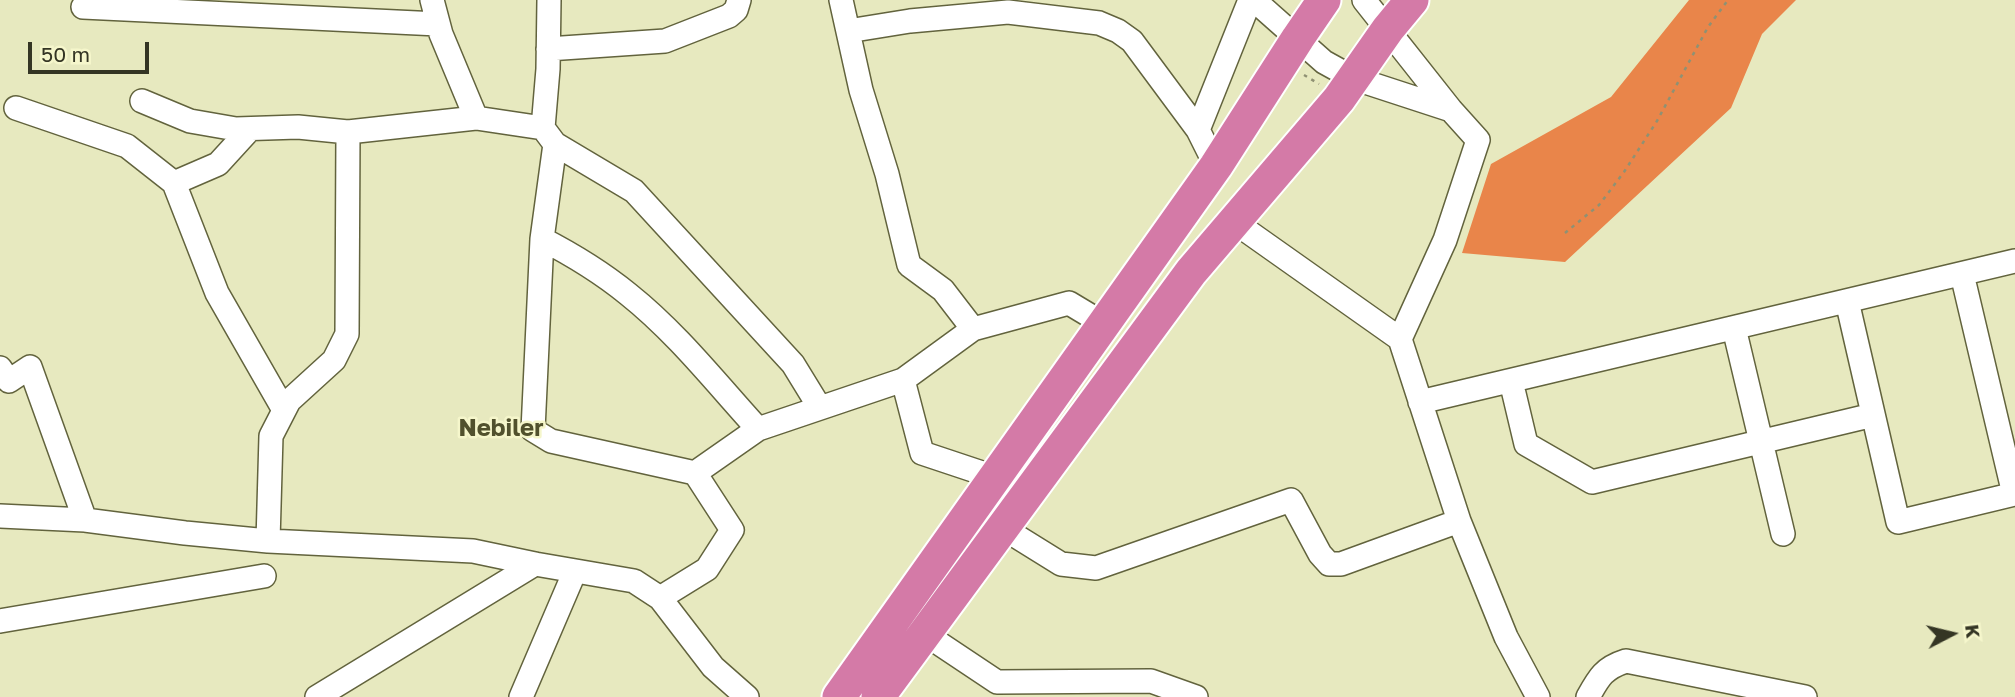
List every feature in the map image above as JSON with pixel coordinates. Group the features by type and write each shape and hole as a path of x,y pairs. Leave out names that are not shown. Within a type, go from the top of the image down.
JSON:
{"highway":[{"path":"839,697 1216,166 1324,0"},
{"path":"878,697 1191,272 1346,89 1412,0"}],"street":[{"path":"432,0 476,118"},
{"path":"549,0 549,136 533,430 551,441 695,473 732,530 706,569 660,598"},
{"path":"548,49 666,41 729,16 736,10 739,0"},
{"path":"841,0 861,90 887,174 909,265 943,290 973,329"},
{"path":"1198,130 1252,0 1291,48 1324,62 1346,89 1451,110"},
{"path":"1364,0 1478,140 1445,240 1400,339"},
{"path":"83,6 439,24"},
{"path":"848,31 910,21 1008,12 1099,23 1132,41 1198,130 1216,166"},
{"path":"142,102 190,121 236,130 298,127 348,132 476,118 549,136 634,191 793,364 820,408"},
{"path":"16,108 127,146 174,183 217,293 285,410"},
{"path":"174,183 218,164 250,129"},
{"path":"268,541 271,436 289,401 334,360 347,334 348,132"},
{"path":"1233,221 1400,339 1459,521 1506,637 1538,697"},
{"path":"542,239 583,261 629,295 679,341 758,429"},
{"path":"1420,402 2015,261"},
{"path":"1847,301 1898,522 2015,494 1962,274"},
{"path":"695,473 758,429 903,380 973,329 1069,303 1104,324"},
{"path":"1734,328 1783,534"},
{"path":"0,368 9,381 39,362 85,520"},
{"path":"903,380 922,453 994,477"},
{"path":"1511,381 1526,444 1592,482 1873,415"},
{"path":"1003,528 1062,564 1096,568 1291,500 1320,554 1329,564 1341,565 1459,521"},
{"path":"0,516 85,520 268,541 472,551 634,581 660,598 713,667 747,697"},
{"path":"317,697 534,564"},
{"path":"521,697 575,571"},
{"path":"0,621 264,576"},
{"path":"925,634 997,682 1146,689 1196,697"},
{"path":"1588,697 1599,677 1611,666 1626,660 1805,697"}],"path":[{"path":"1565,233 1599,205 1624,172 1657,121 1708,27 1728,0"},
{"path":"1291,48 1346,89"}],"shaded area":[{"path":"1689,0 1796,0 1762,34 1731,108 1565,262 1462,253 1491,164 1611,97"}],"district":[{"name":"Nebiler","path":"501,428"}]}
